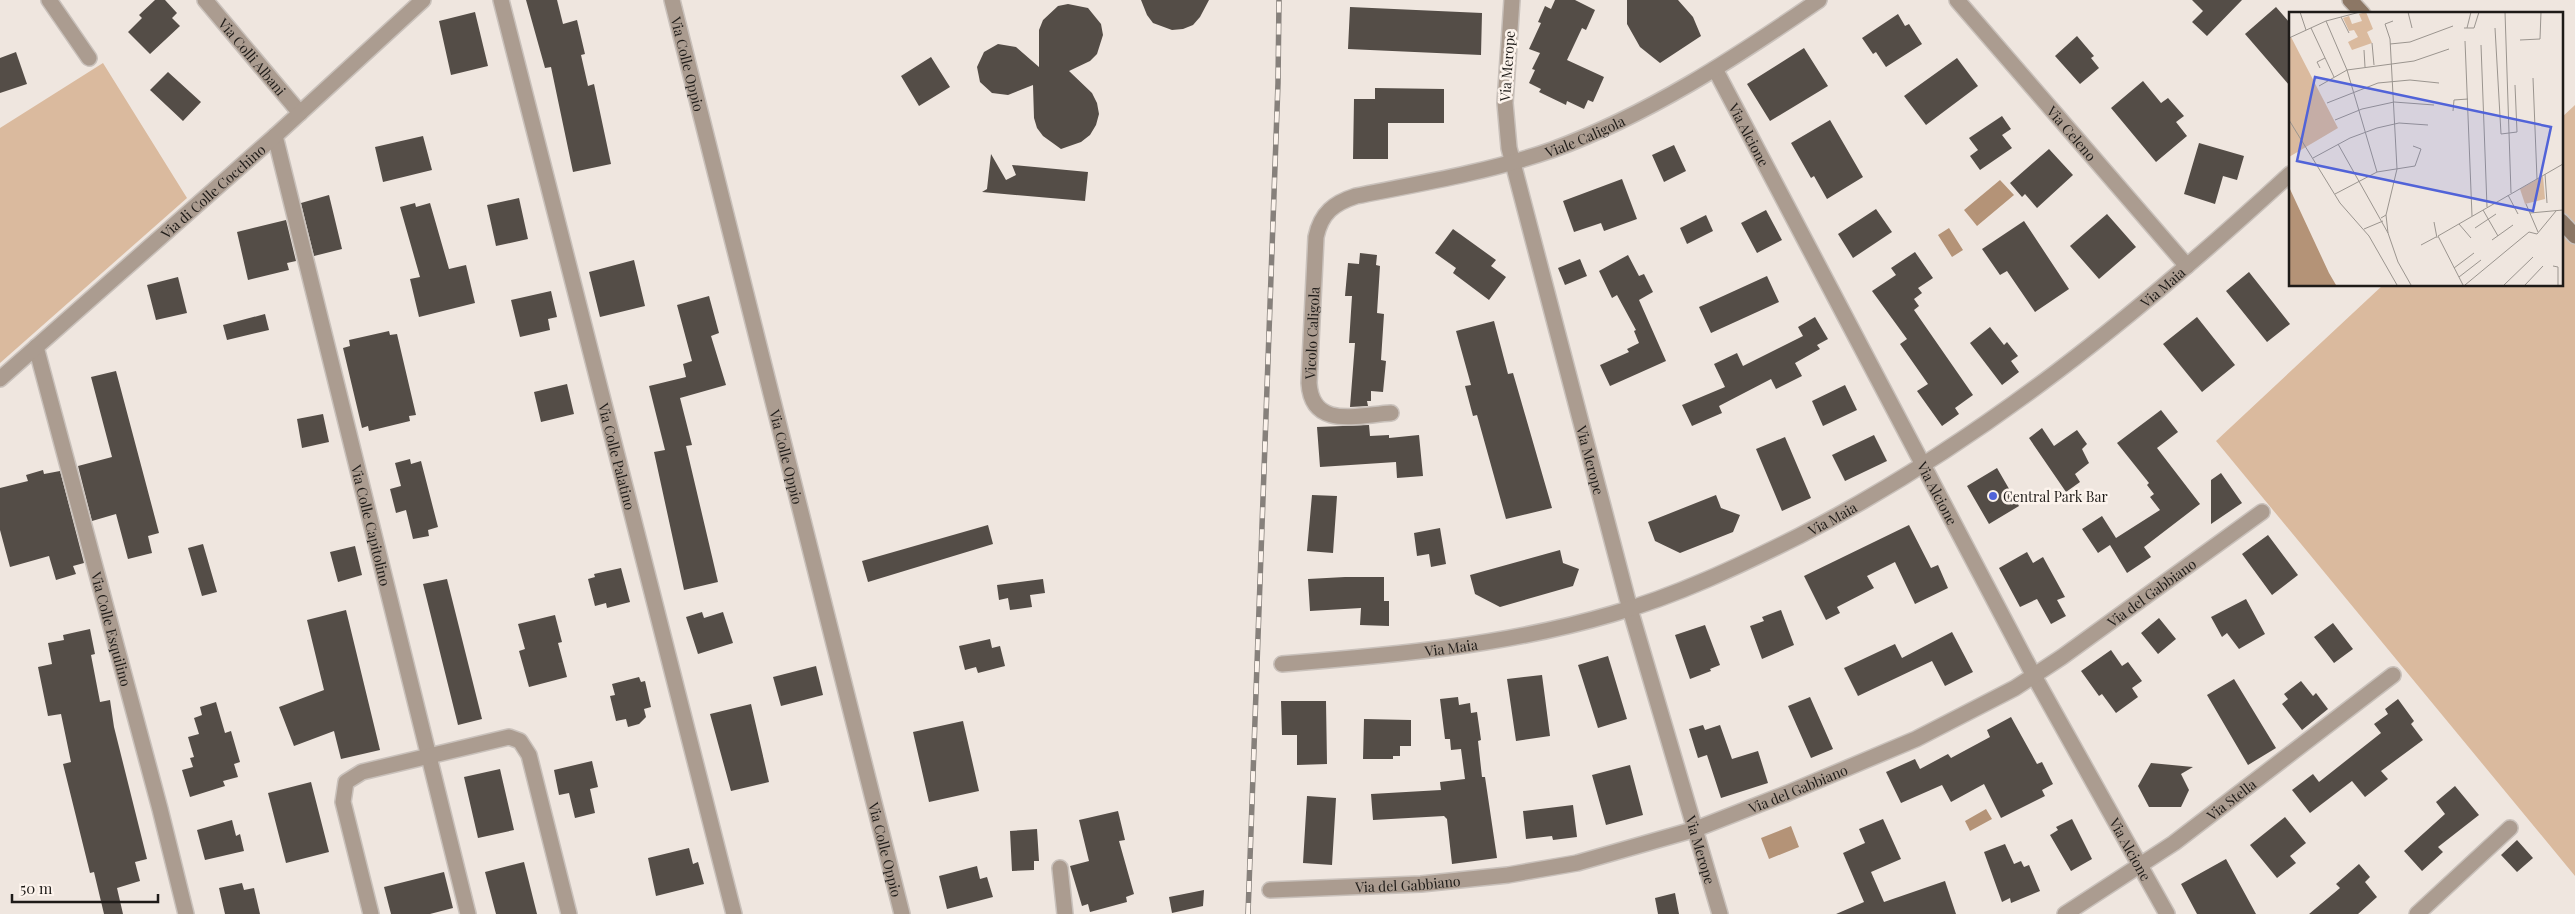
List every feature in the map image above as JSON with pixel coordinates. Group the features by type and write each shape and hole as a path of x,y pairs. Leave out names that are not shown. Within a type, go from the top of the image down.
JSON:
{"main road":[{"path":"2350,0 2361,12"},
{"path":"2562,222 2575,236"}],"street":[{"path":"49,0 89,58"},
{"name":"Via Colli Albani","path":"205,0 300,113"},
{"name":"Via di Colle Cocchino","path":"0,379 275,136 424,0"},
{"name":"Via Colle Palatino","path":"501,0 734,914"},
{"name":"Via Colle Oppio","path":"672,0 902,914"},
{"name":"Via Merope","path":"1512,0 1505,103 1507,137 1512,162 1630,609 1720,914"},
{"name":"Viale Caligola","path":"1327,211 1336,204 1356,196 1512,162 1556,148 1611,125 1715,69 1819,0"},
{"name":"Via Celeno","path":"1957,0 2188,266"},
{"name":"Via Alcione","path":"1715,69 1922,467 2034,676 2139,867 2167,914"},
{"name":"Via Colle Capitolino","path":"275,136 468,914"},
{"name":"Via Maia","path":"1282,664 1411,654 1468,646 1569,626 1630,609 1754,558 1853,507 1922,467 2048,380 2188,266 2289,175"},
{"name":"Vicolo Caligola","path":"1327,211 1322,218 1316,237 1308,383 1311,400 1320,412 1328,415 1391,413"},
{"name":"Via Colle Esquilino","path":"36,347 160,808 186,914"},
{"name":"Via del Gabbiano","path":"1270,890 1394,886 1508,875 1577,863 1696,829 1795,791 1916,739 1996,698 2034,676 2262,512"},
{"name":"Via Stella","path":"2065,914 2139,867 2393,675"},
{"path":"371,914 343,802 343,788 350,778 357,774 505,737 520,741 528,756 569,914"},
{"path":"2417,914 2510,828"},
{"path":"1060,868 1065,914"}],"shaded area":[{"path":"103,63 187,198 0,363 0,128"},
{"path":"2575,105 2575,876 2216,441 2382,286 2562,286 2562,117"},
{"path":"2000,180 2014,195 1977,226 1964,210"},
{"path":"1949,228 1963,250 1952,257 1938,235"},
{"path":"1986,809 1992,819 1970,831 1965,821"},
{"path":"1791,826 1799,847 1769,859 1761,838"}],"building":[{"path":"155,0 165,0 177,13 172,18 180,26 150,54 128,32 142,18 139,15"},
{"path":"526,0 557,0 563,24 577,20 585,54 581,55 588,86 594,84 611,164 573,172 551,67 545,68"},
{"path":"1141,0 1209,0 1200,17 1193,25 1183,29 1172,30 1153,23 1147,15"},
{"path":"1555,0 1575,0 1595,10 1586,30 1582,28 1567,60 1604,77 1593,102 1588,100 1584,109 1567,101 1566,105 1539,92 1541,89 1529,83 1535,70 1532,69 1540,53 1529,49 1541,23 1538,22 1545,6 1551,9"},
{"path":"1627,0 1678,0 1693,17 1701,36 1660,63 1640,47 1627,24"},
{"path":"2192,0 2242,0 2207,36 2192,22 2203,11"},
{"path":"1068,4 1088,8 1101,24 1103,35 1097,54 1090,61 1069,71 1092,93 1097,103 1099,114 1096,125 1090,135 1081,142 1061,149 1043,136 1037,128 1034,118 1033,85 1008,95 992,93 980,82 977,67 984,52 998,44 1016,47 1039,67 1039,30 1043,20 1058,6"},
{"path":"1350,7 1482,13 1481,55 1348,49"},
{"path":"2276,7 2289,22 2289,85 2245,34"},
{"path":"475,12 488,66 451,75 439,21"},
{"path":"1898,14 1905,26 1909,24 1922,44 1886,67 1876,52 1873,54 1862,38"},
{"path":"2077,36 2094,56 2091,58 2099,68 2080,84 2055,56"},
{"path":"1804,48 1828,86 1770,121 1747,84"},
{"path":"16,52 27,84 0,93 0,58"},
{"path":"931,57 950,87 919,106 901,76"},
{"path":"1957,58 1978,86 1926,125 1904,96"},
{"path":"168,72 201,102 183,121 150,90"},
{"path":"2143,81 2161,103 2168,98 2184,116 2176,122 2187,136 2156,162 2111,108"},
{"path":"1375,88 1444,89 1444,123 1388,123 1388,159 1353,159 1354,99 1375,99"},
{"path":"2002,116 2011,129 2002,135 2012,148 1980,170 1970,156 1978,150 1969,138"},
{"path":"1830,120 1863,177 1827,199 1814,176 1811,178 1791,143"},
{"path":"423,136 432,170 383,182 375,147"},
{"path":"2199,143 2244,156 2237,180 2223,176 2215,204 2184,194"},
{"path":"1674,145 1686,171 1664,182 1652,155"},
{"path":"2049,149 2073,175 2037,208 2025,194 2022,197 2010,183"},
{"path":"991,154 1006,180 1016,175 1012,165 1088,172 1085,201 982,192 987,189"},
{"path":"1622,179 1637,219 1604,231 1601,223 1574,232 1563,201"},
{"path":"329,195 342,249 314,256 301,203"},
{"path":"519,198 528,239 496,246 487,205"},
{"path":"415,203 416,207 430,203 449,269 466,265 475,303 419,317 410,279 420,277 400,207"},
{"path":"1876,209 1892,232 1853,258 1838,234"},
{"path":"1766,210 1782,240 1757,253 1741,223"},
{"path":"2107,214 2136,247 2099,279 2070,246"},
{"path":"1706,215 1713,231 1687,244 1680,228"},
{"path":"286,220 296,261 287,263 289,270 248,280 237,232"},
{"path":"2024,221 2069,289 2035,312 2007,271 2000,275 1982,249"},
{"path":"1453,229 1496,260 1491,266 1506,277 1489,300 1453,273 1456,268 1435,253"},
{"path":"1915,252 1933,278 1918,288 1922,293 1914,299 1919,306 1914,310 1973,395 1955,408 1959,414 1942,426 1917,391 1928,384 1900,344 1907,339 1872,291 1896,275 1891,268"},
{"path":"1360,253 1377,255 1376,265 1380,266 1377,313 1384,314 1381,360 1386,361 1383,392 1371,391 1371,401 1367,401 1368,406 1350,407 1355,343 1349,343 1352,296 1345,296 1348,263 1359,264"},
{"path":"1628,255 1639,276 1644,274 1653,292 1639,300 1666,361 1610,386 1600,365 1629,352 1627,349 1639,343 1634,331 1636,330 1617,295 1612,298 1599,271"},
{"path":"1580,259 1587,276 1565,285 1558,268"},
{"path":"634,260 645,306 600,317 589,272"},
{"path":"2249,272 2290,324 2267,342 2226,291"},
{"path":"1767,276 1779,302 1711,333 1699,307"},
{"path":"178,277 187,313 156,320 147,285"},
{"path":"551,291 557,317 548,319 550,330 520,337 511,300"},
{"path":"709,296 719,333 711,336 726,385 680,398 692,445 686,446 718,582 684,590 654,452 665,450 649,386 686,377 683,364 692,361 677,305"},
{"path":"265,314 269,330 227,340 223,325"},
{"path":"1815,317 1828,339 1817,345 1820,349 1795,363 1802,376 1776,389 1771,379 1719,406 1722,413 1692,426 1682,405 1725,387 1714,364 1737,353 1743,366 1803,336 1798,327"},
{"path":"2197,317 2235,365 2202,392 2163,344"},
{"path":"1494,321 1508,374 1513,373 1552,508 1506,519 1477,415 1473,416 1465,386 1471,385 1456,331"},
{"path":"1990,327 2004,345 2007,342 2018,356 2011,361 2019,372 2002,385 1970,343"},
{"path":"389,331 390,335 397,334 416,415 409,416 410,421 369,431 368,426 362,428 343,348 350,346 349,340"},
{"path":"116,371 159,533 148,536 152,553 128,559 116,514 92,521 78,466 112,457 91,377"},
{"path":"567,384 574,414 541,422 534,392"},
{"path":"1845,385 1857,410 1823,426 1812,401"},
{"path":"2161,410 2178,432 2157,448 2200,504 2144,547 2151,557 2127,573 2110,545 2098,553 2082,529 2102,516 2116,538 2160,510 2150,497 2154,494 2147,485 2149,483 2117,443"},
{"path":"323,414 329,442 302,448 297,419"},
{"path":"1369,425 1370,436 1389,435 1389,438 1419,435 1423,476 1397,478 1396,462 1320,467 1317,427"},
{"path":"2042,428 2054,446 2077,430 2087,444 2082,449 2089,463 2075,474 2080,482 2066,492 2029,438"},
{"path":"1874,435 1887,461 1845,481 1832,455"},
{"path":"1785,437 1811,498 1782,511 1756,449"},
{"path":"410,459 411,464 421,461 438,527 428,530 429,536 413,539 406,510 396,513 390,489 401,486 395,463"},
{"name":"Central Park Bar","path":"1997,468 2019,506 1989,524 1967,486"},
{"path":"43,470 44,474 60,471 84,563 73,566 76,574 56,580 49,556 10,567 0,530 0,488 28,481 26,475"},
{"path":"2221,473 2242,503 2211,524 2211,480"},
{"path":"1312,495 1337,496 1333,553 1307,551"},
{"path":"1716,495 1721,508 1740,515 1733,532 1680,553 1655,541 1648,522"},
{"path":"988,525 993,544 868,582 862,561"},
{"path":"1909,525 1931,568 1938,565 1948,588 1915,604 1895,562 1867,576 1874,588 1837,607 1840,613 1826,620 1804,576"},
{"path":"1440,528 1446,564 1431,567 1429,554 1417,556 1414,533"},
{"path":"2268,535 2298,575 2272,595 2242,554"},
{"path":"203,544 217,592 202,596 188,548"},
{"path":"355,546 362,575 338,582 330,552"},
{"path":"1560,550 1563,563 1579,569 1573,586 1500,607 1475,594 1470,575"},
{"path":"2027,552 2033,563 2043,557 2065,597 2057,600 2066,616 2051,624 2037,599 2020,607 1999,568"},
{"path":"621,568 630,602 607,608 606,603 595,606 588,579 595,577 594,574"},
{"path":"1384,577 1384,601 1389,601 1389,626 1360,625 1361,608 1310,611 1308,579"},
{"path":"447,579 482,719 458,725 423,584"},
{"path":"1043,579 1045,593 1030,595 1032,607 1010,610 1008,598 999,600 997,585"},
{"path":"2246,599 2265,634 2239,649 2227,633 2222,637 2211,617"},
{"path":"346,610 380,750 341,759 334,731 294,746 279,707 324,690 307,620"},
{"path":"1781,610 1794,645 1762,659 1750,626 1764,621 1762,617"},
{"path":"702,612 704,618 723,612 733,643 698,654 686,617"},
{"path":"555,615 562,642 558,643 567,677 529,687 519,651 525,649 518,624"},
{"path":"2159,618 2176,639 2158,654 2141,633"},
{"path":"2333,623 2353,649 2334,663 2314,637"},
{"path":"1705,625 1720,665 1710,669 1711,671 1690,679 1675,635"},
{"path":"90,629 95,654 91,655 100,702 110,700 114,727 147,859 135,862 140,881 117,888 123,914 104,914 94,872 90,873 63,764 71,762 61,714 48,716 38,667 52,664 48,643 64,640 63,635"},
{"path":"1952,632 1973,672 1945,686 1932,661 1858,696 1844,668 1895,644 1902,658"},
{"path":"990,639 992,648 1000,646 1005,666 978,673 976,667 965,670 959,646"},
{"path":"2111,650 2122,666 2128,662 2142,681 2132,688 2138,697 2116,713 2102,694 2099,696 2081,671"},
{"path":"1608,656 1627,719 1598,728 1578,665"},
{"path":"816,666 823,695 781,706 773,677"},
{"path":"1542,675 1550,736 1516,741 1507,679"},
{"path":"639,677 641,682 645,681 651,707 644,709 646,717 639,724 628,727 626,719 616,721 610,696 615,695 612,684"},
{"path":"2234,679 2276,748 2248,765 2207,695"},
{"path":"2301,681 2313,696 2316,693 2328,709 2302,730 2282,704 2288,699 2284,694"},
{"path":"1458,697 1459,705 1470,703 1471,713 1477,712 1481,740 1478,741 1482,777 1485,777 1497,858 1452,864 1447,819 1444,816 1373,820 1371,794 1441,790 1440,782 1465,779 1461,749 1451,750 1450,739 1445,739 1440,699"},
{"path":"1810,697 1833,749 1811,758 1788,706"},
{"path":"2398,699 2414,721 2411,724 2423,740 2381,771 2388,779 2365,797 2352,781 2310,813 2292,790 2313,774 2319,782 2381,733 2374,724 2388,714 2385,709"},
{"path":"1281,701 1326,701 1327,764 1297,765 1297,735 1282,735"},
{"path":"216,702 225,733 231,731 240,762 234,764 238,777 223,781 225,786 190,797 182,770 193,767 190,758 194,757 188,737 199,734 194,718 202,715 200,707"},
{"path":"751,704 769,782 731,791 710,714"},
{"path":"2011,717 2037,764 2042,762 2053,784 2042,790 2045,796 2001,818 1984,784 1951,802 1942,785 1901,803 1886,772 1915,759 1920,769 1948,754 1951,758 1990,737 1987,730"},
{"path":"1364,719 1411,720 1411,746 1400,746 1400,756 1393,756 1393,759 1363,759"},
{"path":"963,721 979,791 929,802 913,732"},
{"path":"1703,725 1705,730 1720,725 1732,759 1758,751 1768,783 1721,798 1707,755 1698,758 1689,729"},
{"path":"592,761 598,787 590,789 595,813 575,818 569,793 559,795 554,770"},
{"path":"2151,763 2193,767 2181,774 2189,790 2181,807 2149,807 2138,786"},
{"path":"1630,765 1643,815 1606,825 1592,775"},
{"path":"500,769 514,830 478,838 464,777"},
{"path":"311,782 329,852 286,863 268,793"},
{"path":"2455,786 2479,815 2438,847 2443,852 2422,871 2404,851 2445,814 2436,802"},
{"path":"1307,796 1336,798 1332,865 1303,863"},
{"path":"1573,805 1577,837 1553,840 1552,836 1526,839 1523,811"},
{"path":"1118,811 1125,840 1119,841 1134,894 1126,897 1127,902 1090,912 1088,904 1082,906 1070,866 1089,861 1079,820"},
{"path":"2285,817 2306,843 2290,856 2296,863 2277,878 2250,845"},
{"path":"1883,819 1901,859 1871,872 1884,902 1945,881 1956,914 1836,914 1864,902 1843,853 1865,843 1859,829"},
{"path":"2072,819 2092,859 2071,871 2050,835 2058,830 2056,827"},
{"path":"232,820 236,836 240,834 244,851 205,860 197,830"},
{"path":"1037,829 1039,861 1034,861 1034,870 1012,871 1010,831"},
{"path":"2517,840 2533,858 2517,872 2501,855"},
{"path":"2005,844 2014,864 2021,861 2024,867 2029,865 2040,891 2011,903 2010,898 2002,902 1984,852"},
{"path":"689,848 693,864 698,862 704,884 656,896 648,858"},
{"path":"2226,859 2256,914 2197,914 2181,884"},
{"path":"524,862 537,914 496,914 485,872"},
{"path":"2359,864 2370,877 2365,882 2377,897 2358,914 2309,914 2340,888 2336,884"},
{"path":"977,866 980,879 987,877 993,897 947,909 939,876"},
{"path":"444,872 453,908 430,914 391,914 384,887"},
{"path":"242,883 244,890 254,888 260,914 225,914 219,888"},
{"path":"1204,890 1203,906 1172,913 1169,897"},
{"path":"1675,893 1679,914 1658,914 1655,898"}],"railway":[{"path":"1248,914 1278,83 1279,0"}],"place":[{"name":"Central Park Bar","path":"1993,496"}]}
